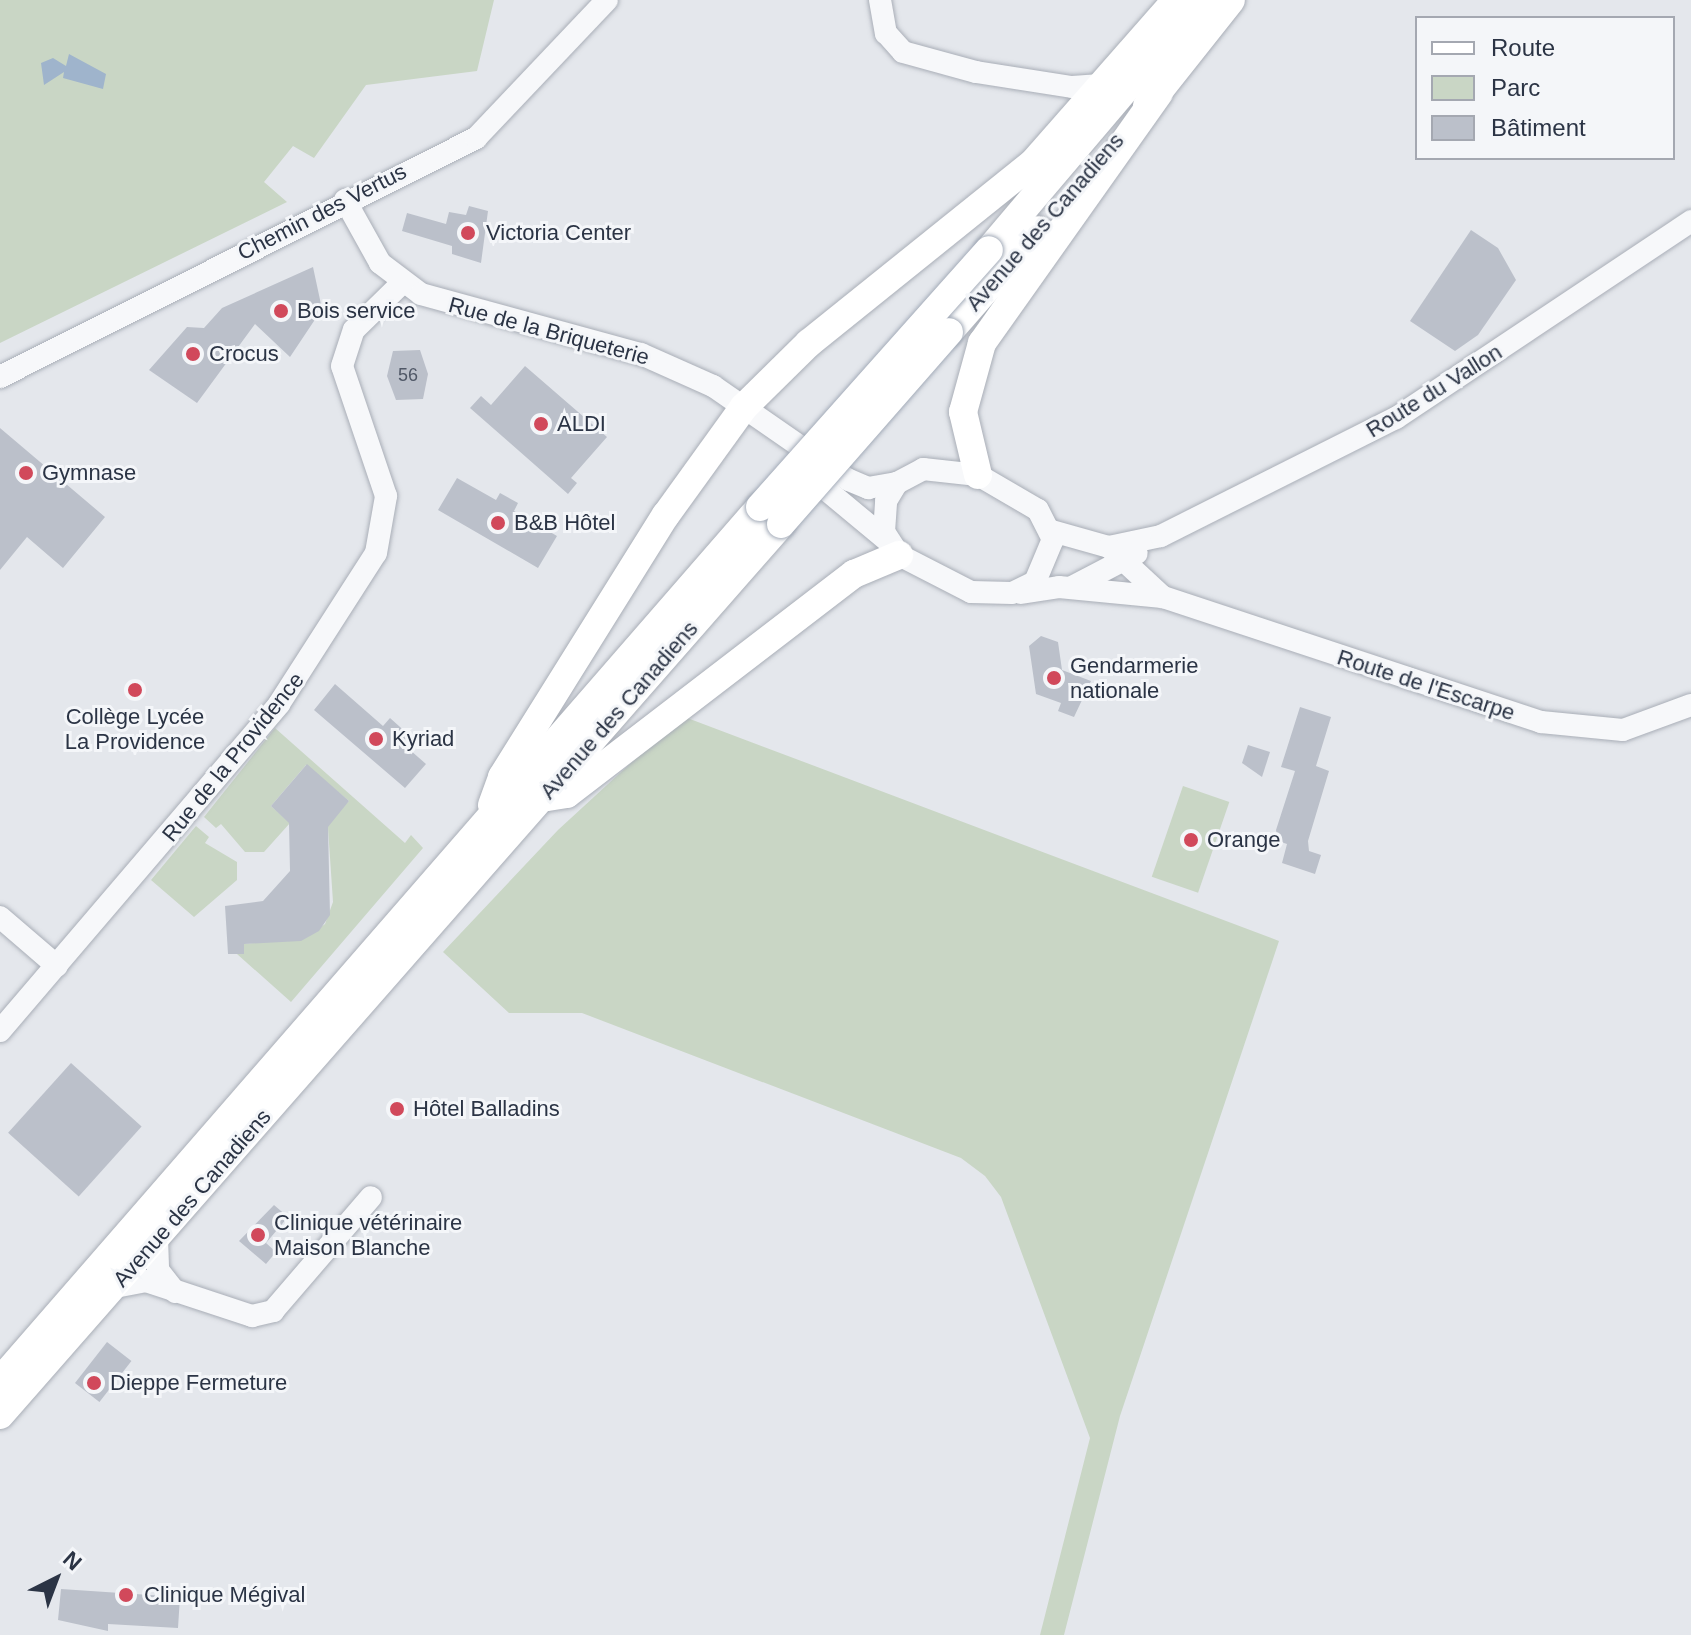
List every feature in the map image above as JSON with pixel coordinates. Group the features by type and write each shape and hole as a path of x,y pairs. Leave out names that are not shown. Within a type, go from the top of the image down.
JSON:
{"main road":[{"path":"486,821 502,777 666,515 744,407 820,334 1033,163 1176,0"},
{"name":"Avenue des Canadiens","path":"0,1415 543,797 989,250 1201,0"},
{"name":"Avenue des Canadiens","path":"0,1381 486,821 770,516 949,332 1159,93 1231,0"},
{"path":"978,475 963,412 982,343 1159,93"},
{"path":"543,797 567,794 854,574 894,549"}],"street":[{"name":"Chemin des Vertus","path":"0,377 345,200 476,138 607,0"},
{"path":"880,0 886,33 903,52 976,72 1072,87 1101,85"},
{"name":"Rue de la Briqueterie","path":"345,200 366,246 402,283 444,303 631,350 686,372 744,407 780,438 803,445 868,488 897,483"},
{"name":"Route du Vallon","path":"1071,588 1118,554 1161,536 1396,418 1691,221"},
{"name":"Rue de la Providence","path":"0,1031 279,704 376,553 386,496 342,366 354,330 402,283"},
{"name":"Rue de la Briqueterie","path":"780,438 789,459 894,549"},
{"path":"1052,531 1043,571 1012,593 947,584 894,549 884,510 897,483 935,468 978,475 1024,498 1052,531 1118,554"},
{"name":"Route de l'Escarpe","path":"1118,554 1163,597"},
{"name":"Route de l'Escarpe","path":"1012,593 1071,588 1163,597 1541,722 1623,730 1691,705"},
{"path":"0,917 57,966"},
{"path":"115,1287 146,1281 252,1316 273,1311 371,1197"},
{"path":"157,1238 158,1270 176,1293"}],"green space":[{"path":"0,0 494,0 477,71 366,85 314,158 293,146 264,182 287,202 0,343"},
{"path":"682,716 1279,941 1120,1416 1064,1635 1040,1635 1090,1438 1001,1197 985,1176 961,1158 582,1013 509,1013 443,952 558,830"},
{"path":"275,728 405,843 411,835 423,848 291,1002 237,954 244,954 244,944 307,937 325,924 333,902 328,828 318,829 349,801 306,765 271,806 290,823 264,852 245,852 221,824 216,828 204,817"},
{"name":"Orange","path":"1183,786 1229,802 1198,893 1152,877"},
{"path":"196,826 209,837 205,843 237,862 237,880 194,917 151,880"}],"water":[{"path":"69,54 106,74 103,89 63,78 64,72 44,85 41,63 53,58 66,66"}],"building":[{"name":"Victoria Center","path":"469,206 488,211 481,263 452,254 452,246 402,231 407,213 446,224 449,212 466,215"},
{"path":"1471,230 1498,248 1516,280 1478,335 1455,351 1410,321"},
{"path":"313,267 322,309 290,357 255,324 197,403 149,370 187,327 204,328 222,308"},
{"path":"420,350 428,374 423,399 396,400 387,376 393,351"},
{"name":"ALDI","path":"525,366 607,437 571,478 577,483 568,494 470,408 481,396 491,405"},
{"name":"Gymnase","path":"0,428 105,517 63,568 27,537 0,570"},
{"name":"B&B Hôtel","path":"457,478 496,500 500,493 518,503 514,511 557,536 538,568 438,510"},
{"name":"Gendarmerie nationale","path":"1041,636 1058,642 1062,670 1091,681 1074,717 1058,711 1061,703 1036,694 1029,646"},
{"name":"Kyriad","path":"335,684 383,726 390,718 409,735 402,743 426,764 405,788 314,710"},
{"name":"Orange","path":"1300,707 1331,717 1316,766 1329,771 1308,841 1309,851 1321,855 1315,874 1282,863 1287,844 1278,841 1276,830 1295,771 1281,767"},
{"path":"1248,745 1270,752 1262,777 1242,763"},
{"path":"307,764 349,801 328,827 330,915 319,931 301,941 244,944 244,954 228,954 225,906 263,901 290,871 289,823 271,806"},
{"path":"71,1063 142,1127 79,1196 8,1133"},
{"name":"Clinique vétérinaire Maison Blanche","path":"274,1205 288,1217 266,1243 276,1252 266,1264 239,1241"},
{"path":"107,1342 131,1361 99,1402 75,1383"},
{"path":"61,1589 180,1597 178,1628 108,1624 108,1631 58,1620"}],"place":[{"name":"Victoria Center","path":"468,233"},
{"name":"Bois service","path":"281,311"},
{"name":"Crocus","path":"193,354"},
{"name":"ALDI","path":"541,424"},
{"name":"Gymnase","path":"26,473"},
{"name":"B&B Hôtel","path":"498,523"},
{"name":"Gendarmerie nationale","path":"1054,678"},
{"name":"Collège Lycée La Providence","path":"135,690"},
{"name":"Kyriad","path":"376,739"},
{"name":"Orange","path":"1191,840"},
{"name":"Hôtel Balladins","path":"397,1109"},
{"name":"Clinique vétérinaire Maison Blanche","path":"258,1235"},
{"name":"Dieppe Fermeture","path":"94,1383"},
{"name":"Clinique Mégival","path":"126,1595"}]}
